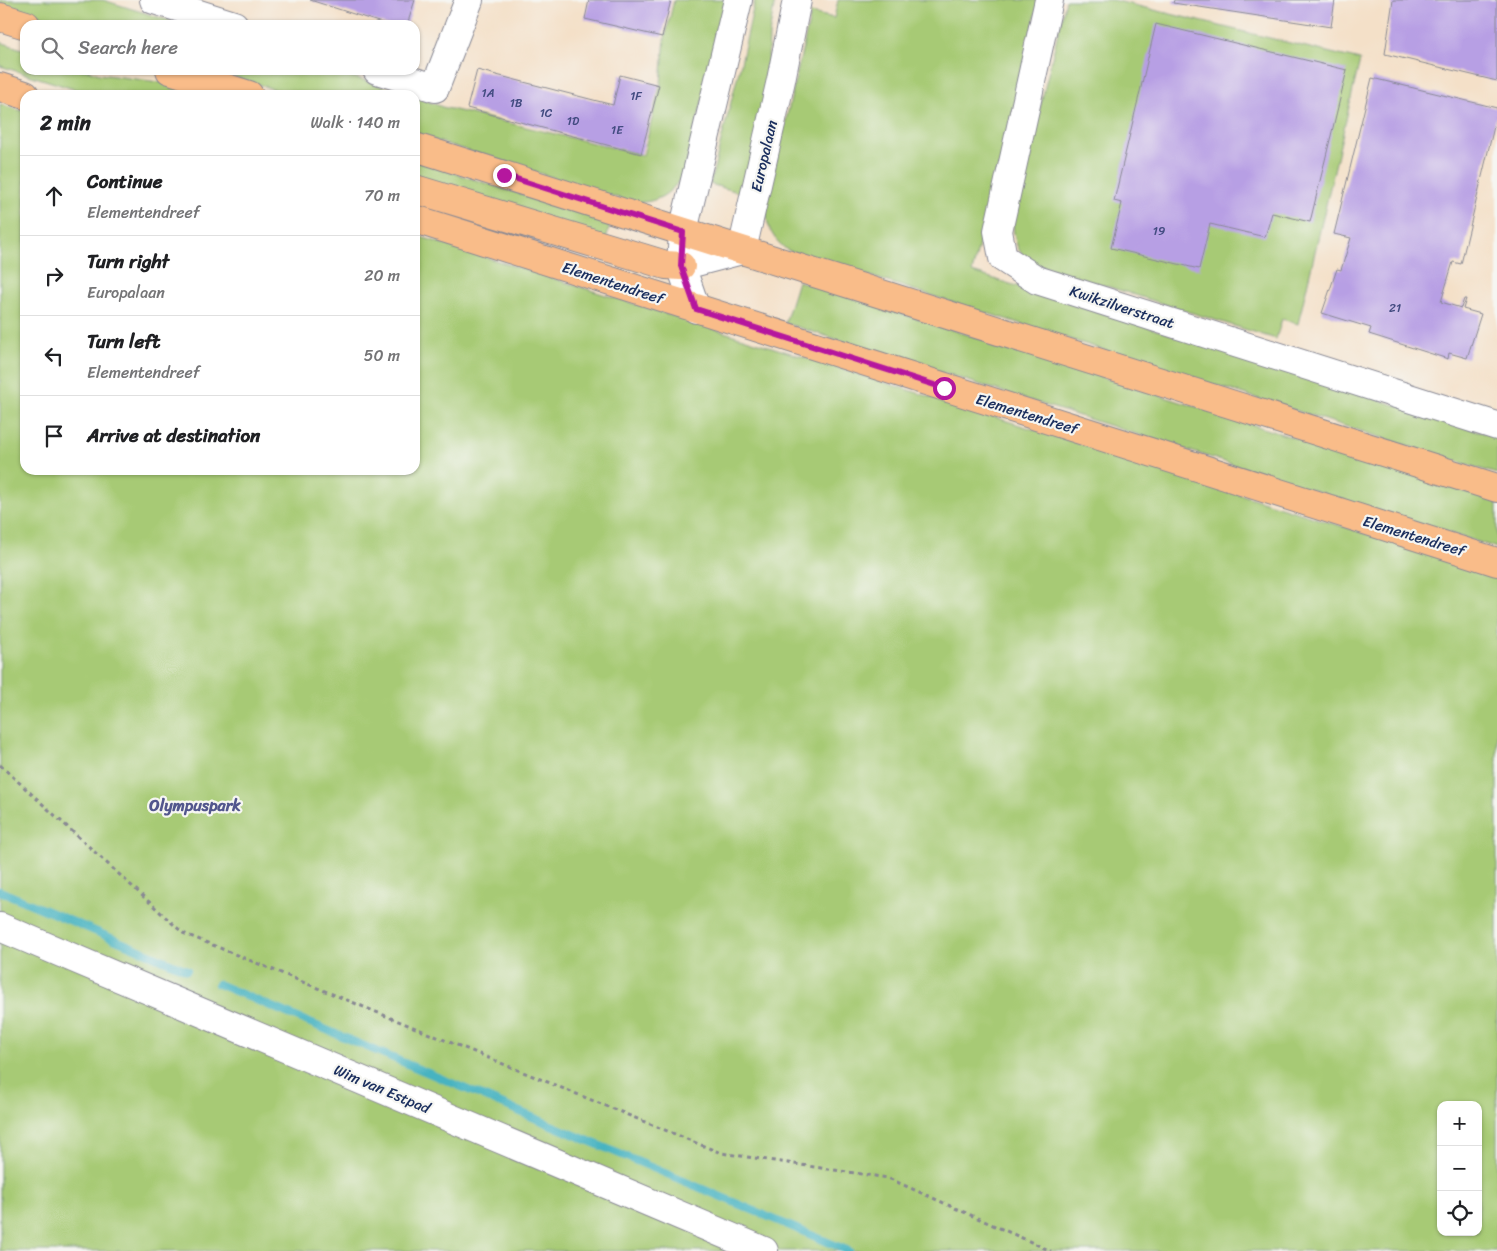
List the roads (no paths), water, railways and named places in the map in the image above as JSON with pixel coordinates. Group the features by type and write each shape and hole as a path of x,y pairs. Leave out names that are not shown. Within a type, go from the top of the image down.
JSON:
{"main road":[{"path":"0,17 20,23"},
{"path":"186,75 233,90"},
{"path":"0,87 20,93"},
{"path":"420,149 1497,488"},
{"path":"420,191 666,266 681,266"},
{"name":"Elementendreef","path":"420,221 1497,562"}],"street":[{"path":"154,0 218,20"},
{"path":"393,75 435,88 469,0"},
{"path":"696,309 681,266 683,232 738,0"},
{"name":"Europalaan","path":"742,250 781,80 797,0"},
{"name":"Kwikzilverstraat","path":"1049,0 998,231 1003,258 1037,280 1497,426"},
{"path":"681,266 742,250"},
{"name":"Wim van Estpad","path":"0,927 764,1251"}],"waterway":[{"path":"0,891 187,970"},
{"path":"218,984 849,1251"}],"district":[{"name":"Olympuspark","path":"195,805"}]}
